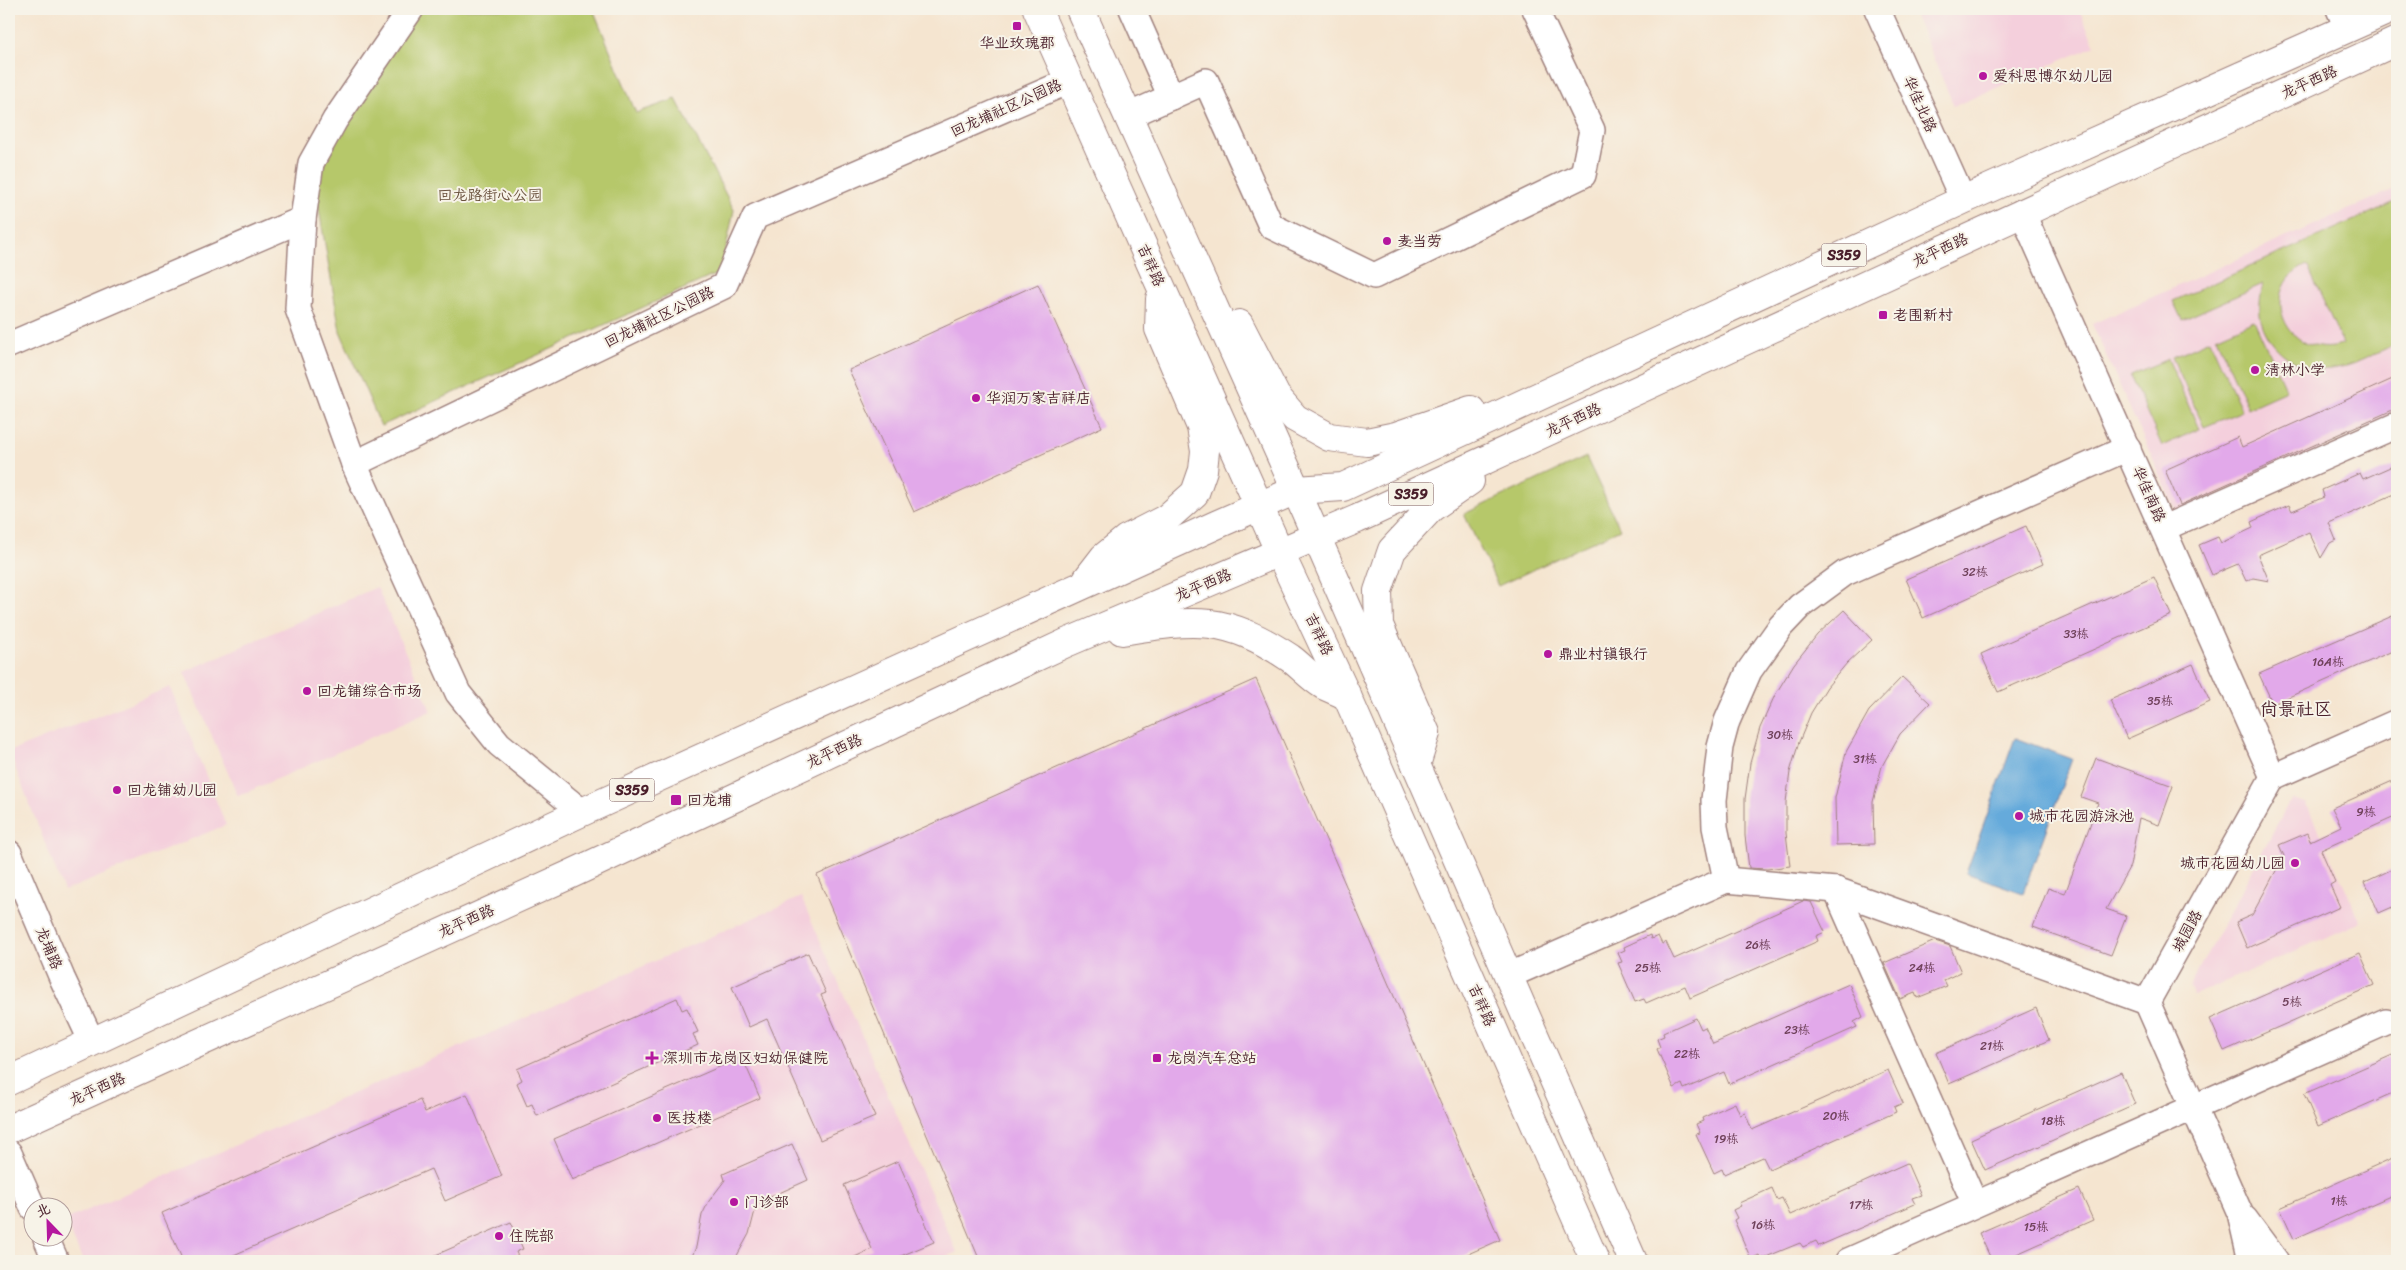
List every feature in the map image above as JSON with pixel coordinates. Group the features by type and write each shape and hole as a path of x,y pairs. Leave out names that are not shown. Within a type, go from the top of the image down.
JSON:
{"main road":[{"name":"吉祥路","path":"1037,9 1280,553 1348,696 1595,1261"},
{"path":"1080,9 1296,490 1633,1261"},
{"name":"S359","path":"9,1081 582,812 1259,506 1296,490 1343,487 1963,200 2343,18 2391,9"},
{"name":"龙平西路","path":"9,1129 570,875 1066,643 1280,553 2397,41"},
{"path":"1196,268 1225,298 1276,396 1295,418 1329,437 1367,442 1396,436 1472,410 1520,405"},
{"path":"1082,586 1104,557 1126,539 1167,518 1195,493 1203,470 1205,451 1201,427 1160,329 1160,285"},
{"path":"1416,765 1426,733 1378,624 1378,591 1392,550 1431,508 1541,434"},
{"path":"1066,643 1168,624 1213,623 1250,635 1290,659 1322,684 1348,696"}],"street":[{"path":"411,9 334,120 311,163 303,219 298,309 354,464 458,693 499,744 582,812"},
{"path":"1132,9 1171,97"},
{"path":"1128,116 1206,81 1271,226 1374,276 1583,175 1592,130 1535,9"},
{"name":"华佳北路","path":"1877,9 1963,200"},
{"name":"回龙埔社区公园路","path":"354,464 724,286 755,217 1069,81"},
{"name":"华佳南路","path":"2022,212 2273,777"},
{"path":"9,345 303,219"},
{"path":"2164,528 2397,425"},
{"path":"1726,880 1715,818 1716,774 1720,747 1730,713 1749,671 1781,626 1808,600 1845,574 2128,448"},
{"path":"2273,777 2397,722"},
{"name":"城园路","path":"2146,1002 2273,777"},
{"name":"龙埔路","path":"9,854 92,1042"},
{"path":"1508,976 1726,880 1836,890 2146,1002 2240,1213 2251,1261"},
{"path":"1836,890 1975,1204"},
{"path":"1848,1261 2386,1022"},
{"path":"9,1153 29,1198"},
{"path":"2240,1213 2276,1261"},
{"path":"50,1248 56,1261"}],"shaded area":[{"name":"爱科思博尔幼儿园","path":"1912,9 2079,9 2095,46 1954,106"},
{"name":"清林小学","path":"2397,188 2397,415 2177,513 2092,324"},
{"name":"回龙铺综合市场","path":"377,587 431,711 238,796 184,672"},
{"name":"回龙铺幼儿园","path":"170,687 226,825 64,891 9,752"},
{"name":"城市花园幼儿园","path":"2293,799 2306,803 2361,922 2194,995 2189,987 2288,804"},
{"name":"深圳市龙岗区妇幼保健院","path":"801,897 957,1252 935,1261 83,1261 72,1236 72,1217"}],"green space":[{"name":"回龙路街心公园","path":"418,9 593,9 636,113 676,99 734,210 721,272 381,426 340,331 311,163"},
{"path":"2397,201 2397,343 2353,364 2337,368 2311,368 2299,364 2277,349 2263,327 2260,315 2260,299 2263,284 2182,320 2173,301","holes":["2307,265 2343,344 2322,347 2306,343 2293,333 2284,320 2281,305 2283,290 2292,276"]},
{"path":"2254,320 2286,391 2248,408 2216,337"},
{"path":"2210,340 2242,411 2204,427 2172,357"},
{"path":"2168,359 2199,429 2162,446 2130,375"},
{"path":"1586,457 1620,529 1498,586 1464,514"}],"water":[{"name":"城市花园游泳池","path":"2015,738 2072,759 2023,893 1966,873"}],"building":[{"name":"华润万家吉祥店","path":"1038,284 1102,427 914,512 849,370"},
{"path":"2397,377 2397,408 2180,505 2165,470 2238,437 2242,447"},
{"path":"2397,464 2397,493 2329,523 2336,540 2330,543 2321,558 2309,532 2258,555 2269,581 2253,578 2246,581 2238,564 2212,575 2199,545 2218,537 2221,543 2253,528 2251,522 2289,505 2292,511 2324,497 2322,490 2360,473 2363,479"},
{"path":"2026,526 2043,564 1923,618 1906,579"},
{"path":"2154,577 2171,615 1998,692 1981,654"},
{"path":"1844,610 1872,640 1847,663 1827,687 1811,713 1799,742 1790,772 1786,802 1786,833 1790,866 1767,869 1749,868 1745,836 1745,799 1750,763 1760,728 1775,695 1794,664 1817,635"},
{"path":"2397,614 2397,649 2273,704 2259,674"},
{"path":"2193,664 2210,702 2127,739 2110,700"},
{"path":"1902,677 1930,703 1900,734 1882,766 1873,802 1874,844 1836,845 1835,798 1846,752 1869,711"},
{"name":"龙岗汽车总站","path":"1256,679 1500,1240 1452,1261 980,1261 817,875"},
{"path":"2096,758 2173,786 2159,825 2139,818 2130,866 2106,909 2126,916 2111,955 2033,927 2048,888 2065,894 2098,803 2081,797"},
{"path":"2397,779 2397,816 2321,850 2335,882 2330,885 2340,907 2247,948 2236,922 2252,915 2284,856 2279,845 2307,833 2310,841 2341,826 2332,808"},
{"path":"2397,867 2397,905 2379,913 2365,882"},
{"path":"1803,901 1811,902 1825,932 1816,936 1818,941 1690,998 1685,986 1646,1003 1644,999 1635,1002 1618,963 1622,962 1618,953 1625,950 1624,947 1650,935 1651,939 1658,936 1662,944 1666,942 1674,959"},
{"path":"1935,941 1950,946 1961,972 1944,980 1947,986 1917,998 1915,993 1900,999 1884,963"},
{"path":"808,953 826,993 821,995 875,1117 820,1140 767,1019 749,1027 732,987"},
{"path":"2360,953 2374,985 2224,1051 2210,1019"},
{"path":"1849,984 1863,1017 1854,1022 1857,1027 1729,1084 1724,1072 1684,1089 1682,1084 1674,1088 1657,1049 1660,1047 1657,1039 1664,1036 1663,1033 1696,1018 1701,1029 1705,1027 1713,1044"},
{"path":"677,998 682,1010 687,1008 698,1032 693,1034 698,1045 537,1116 532,1104 527,1106 517,1083 522,1080 517,1069"},
{"path":"2036,1008 2049,1040 1949,1084 1936,1053"},
{"path":"2397,1053 2397,1091 2318,1126 2304,1094"},
{"name":"医技楼","path":"742,1057 760,1098 572,1180 554,1139"},
{"path":"1888,1070 1903,1103 1894,1107 1896,1112 1769,1169 1763,1157 1724,1174 1722,1169 1714,1173 1696,1134 1700,1133 1696,1124 1703,1121 1702,1118 1735,1103 1740,1115 1745,1113 1752,1130"},
{"path":"2121,1072 2135,1104 1985,1170 1971,1139"},
{"path":"467,1094 502,1176 445,1201 431,1169 220,1261 183,1261 162,1213 420,1100 425,1112"},
{"name":"门诊部","path":"792,1144 808,1180 757,1203 749,1234 734,1261 690,1261 696,1247 702,1215 709,1201 725,1180 723,1174"},
{"path":"2397,1156 2397,1193 2294,1239 2280,1208"},
{"path":"898,1161 934,1242 889,1261 846,1261 872,1249 844,1185"},
{"path":"1907,1163 1921,1195 1912,1198 1915,1204 1819,1246 1816,1241 1803,1247 1800,1243 1761,1259 1759,1255 1751,1259 1734,1220 1737,1218 1733,1210 1741,1206 1739,1203 1772,1188 1777,1200 1782,1198 1790,1215"},
{"path":"2079,1189 2093,1220 2001,1261 1992,1261 1979,1233"},
{"name":"住院部","path":"511,1222 523,1249 516,1252 520,1261 422,1261"}],"place":[{"name":"华业玫瑰郡","path":"1017,26"},
{"name":"爱科思博尔幼儿园","path":"1983,76"},
{"name":"麦当劳","path":"1387,241"},
{"name":"老围新村","path":"1883,315"},
{"name":"清林小学","path":"2255,370"},
{"name":"华润万家吉祥店","path":"976,398"},
{"name":"鼎业村镇银行","path":"1548,654"},
{"name":"回龙铺综合市场","path":"307,691"},
{"name":"回龙铺幼儿园","path":"117,790"},
{"name":"回龙埔","path":"676,800"},
{"name":"城市花园游泳池","path":"2019,816"},
{"name":"城市花园幼儿园","path":"2295,863"},
{"name":"深圳市龙岗区妇幼保健院","path":"652,1058"},
{"name":"龙岗汽车总站","path":"1157,1058"},
{"name":"医技楼","path":"657,1118"},
{"name":"门诊部","path":"734,1202"},
{"name":"住院部","path":"499,1236"}],"district":[{"name":"尚景社区","path":"2296,709"}]}
